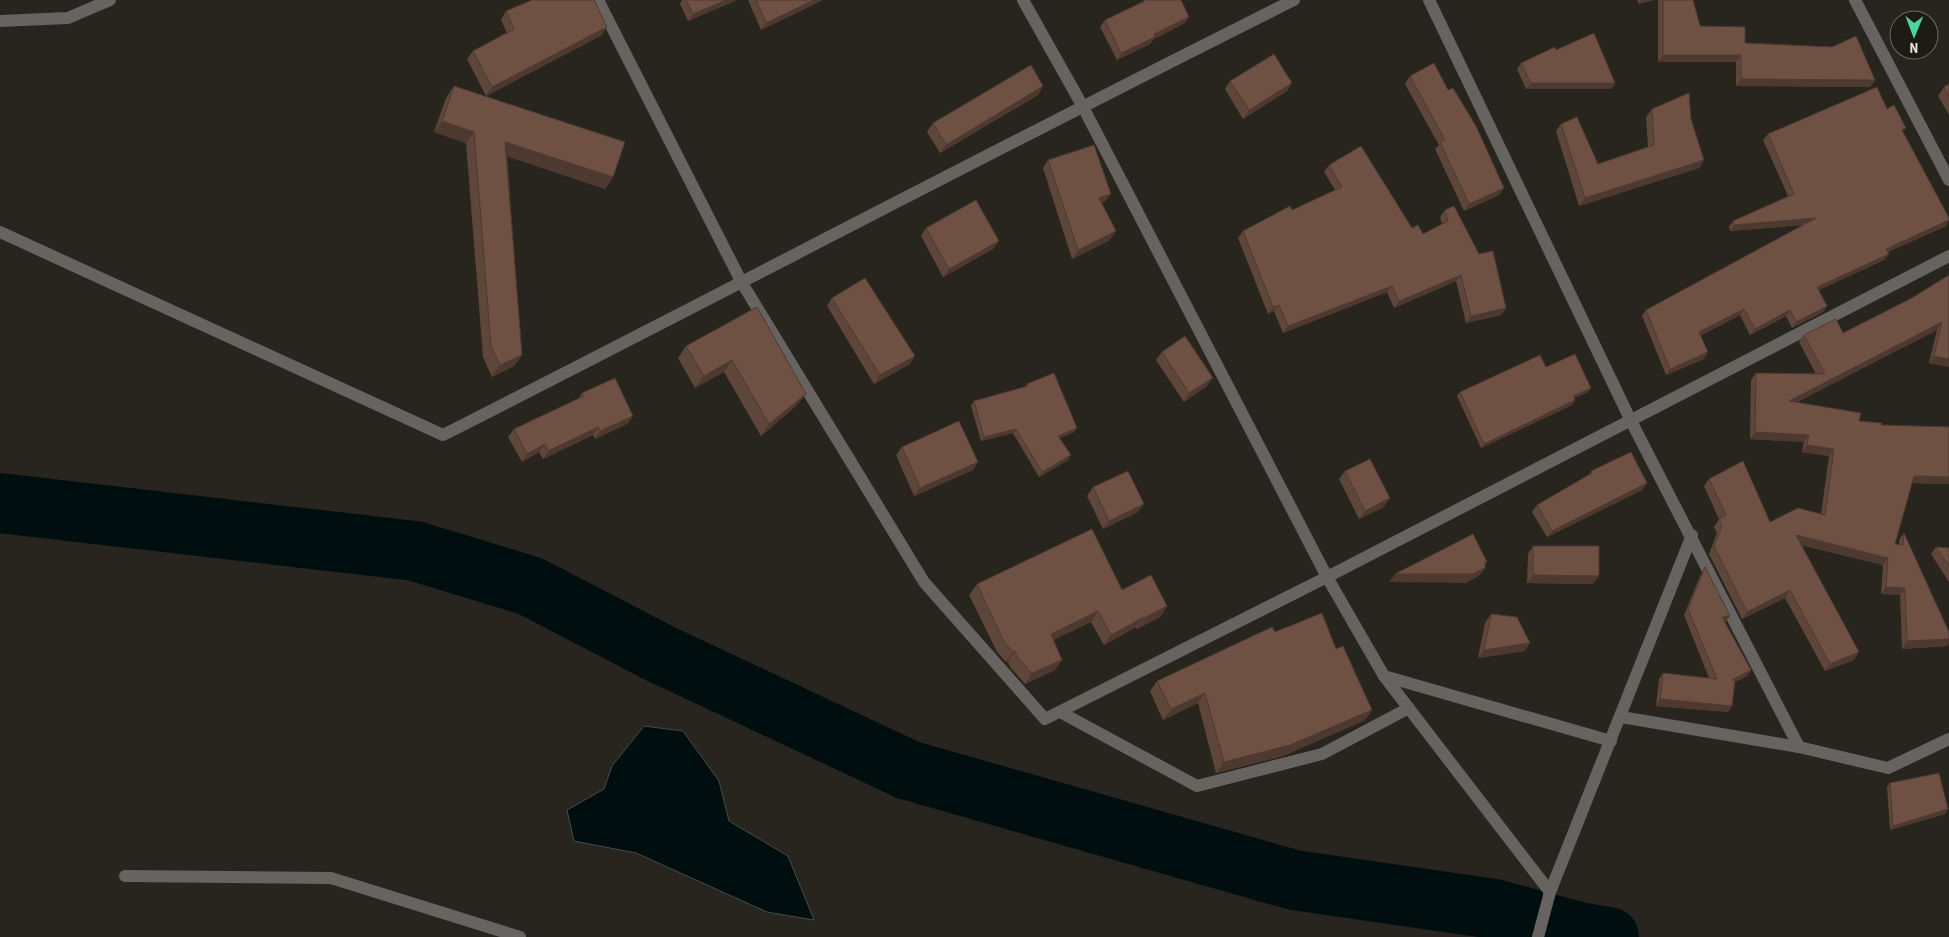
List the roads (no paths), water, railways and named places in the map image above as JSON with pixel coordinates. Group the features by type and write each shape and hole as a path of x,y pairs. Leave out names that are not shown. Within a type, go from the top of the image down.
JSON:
{"street":[{"path":"0,22 68,18 110,0"},
{"path":"598,0 742,283 924,582 1045,719 1327,577 1949,256"},
{"path":"1023,0 1082,105 1327,577 1384,676 1550,892"},
{"path":"0,232 443,436 742,283 1082,105 1294,0"},
{"path":"1429,0 1631,420 1692,535 1799,746"},
{"path":"1855,0 1949,180"},
{"path":"1538,937 1550,892 1692,535"},
{"path":"1384,676 1611,741"},
{"path":"1060,712 1197,786 1322,754 1409,708"},
{"path":"1621,716 1799,746 1888,768 1949,739"},
{"path":"126,876 331,878 520,937"}],"waterway":[{"path":"0,503 415,551 530,586 661,654 908,770 1294,880 1494,909 1579,932 1609,937"}]}
